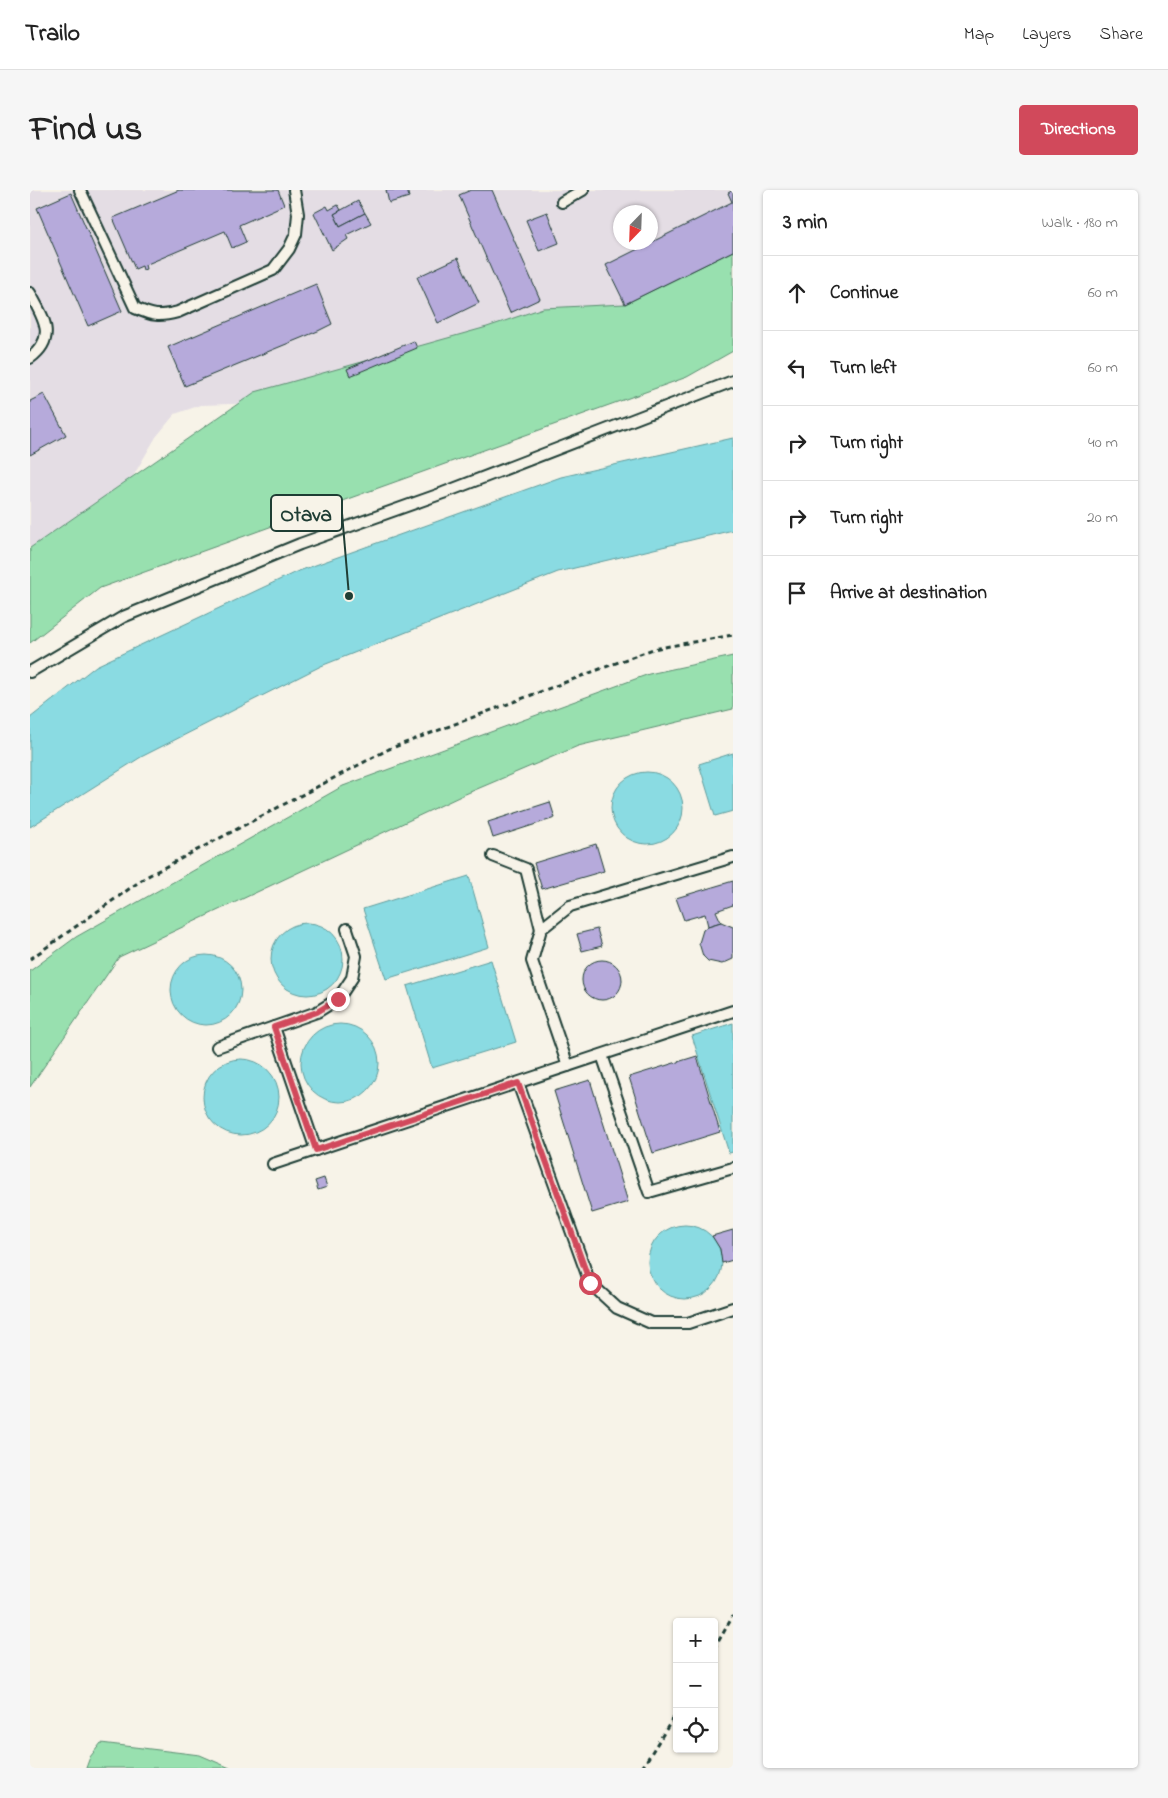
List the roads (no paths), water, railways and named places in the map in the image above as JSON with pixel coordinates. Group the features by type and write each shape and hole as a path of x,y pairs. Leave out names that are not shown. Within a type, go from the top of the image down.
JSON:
{"lane":[{"path":"82,191 135,308 146,313 162,316 178,312 273,270 289,249 296,234 298,214 294,190"},
{"path":"562,202 584,190"},
{"path":"30,293 46,324 46,340 37,353 30,358"},
{"path":"30,672 123,617 300,544 443,493 733,381"},
{"path":"493,856 526,869 541,929 532,961 568,1066"},
{"path":"541,929 570,906 733,857"},
{"path":"217,1047 317,1012 338,999 352,978 356,956 347,929"},
{"path":"273,1164 733,1011"},
{"path":"274,1027 316,1150"},
{"path":"602,1055 649,1192 733,1168"},
{"path":"518,1083 590,1283 617,1308 651,1323 688,1323 733,1308"}],"water":[{"path":"733,438 733,530 558,572 321,666 141,757 30,827 30,718 96,666 296,572 561,477"},
{"path":"733,753 733,811 715,816 699,764"},
{"path":"647,772 667,778 677,788 683,808 677,828 667,838 647,844 627,838 617,828 611,808 617,788 627,778"},
{"path":"469,876 489,947 386,979 363,909"},
{"path":"307,923 327,929 337,939 343,959 337,979 327,989 307,995 287,989 277,979 271,959 277,939 287,929"},
{"path":"213,955 226,961 235,970 239,976 241,990 239,1004 231,1015 220,1023 199,1025 192,1023 181,1015 173,1004 171,983 173,976 181,965 192,957"},
{"path":"491,960 516,1042 432,1068 407,986"},
{"path":"733,1023 733,1152 729,1153 692,1036"},
{"path":"340,1024 355,1027 372,1041 376,1048 379,1063 376,1078 362,1095 355,1099 340,1102 325,1099 308,1085 304,1078 301,1063 304,1048 318,1031 325,1027"},
{"path":"241,1059 256,1062 268,1070 276,1082 279,1097 276,1112 268,1124 256,1132 241,1135 226,1132 214,1124 206,1112 203,1097 206,1082 214,1070 226,1062"},
{"path":"685,1225 699,1228 711,1236 719,1248 722,1262 719,1276 711,1288 699,1296 685,1299 671,1296 659,1288 651,1276 648,1262 651,1248 659,1236 671,1228"}],"place":[{"name":"Otava","path":"349,596"}]}
